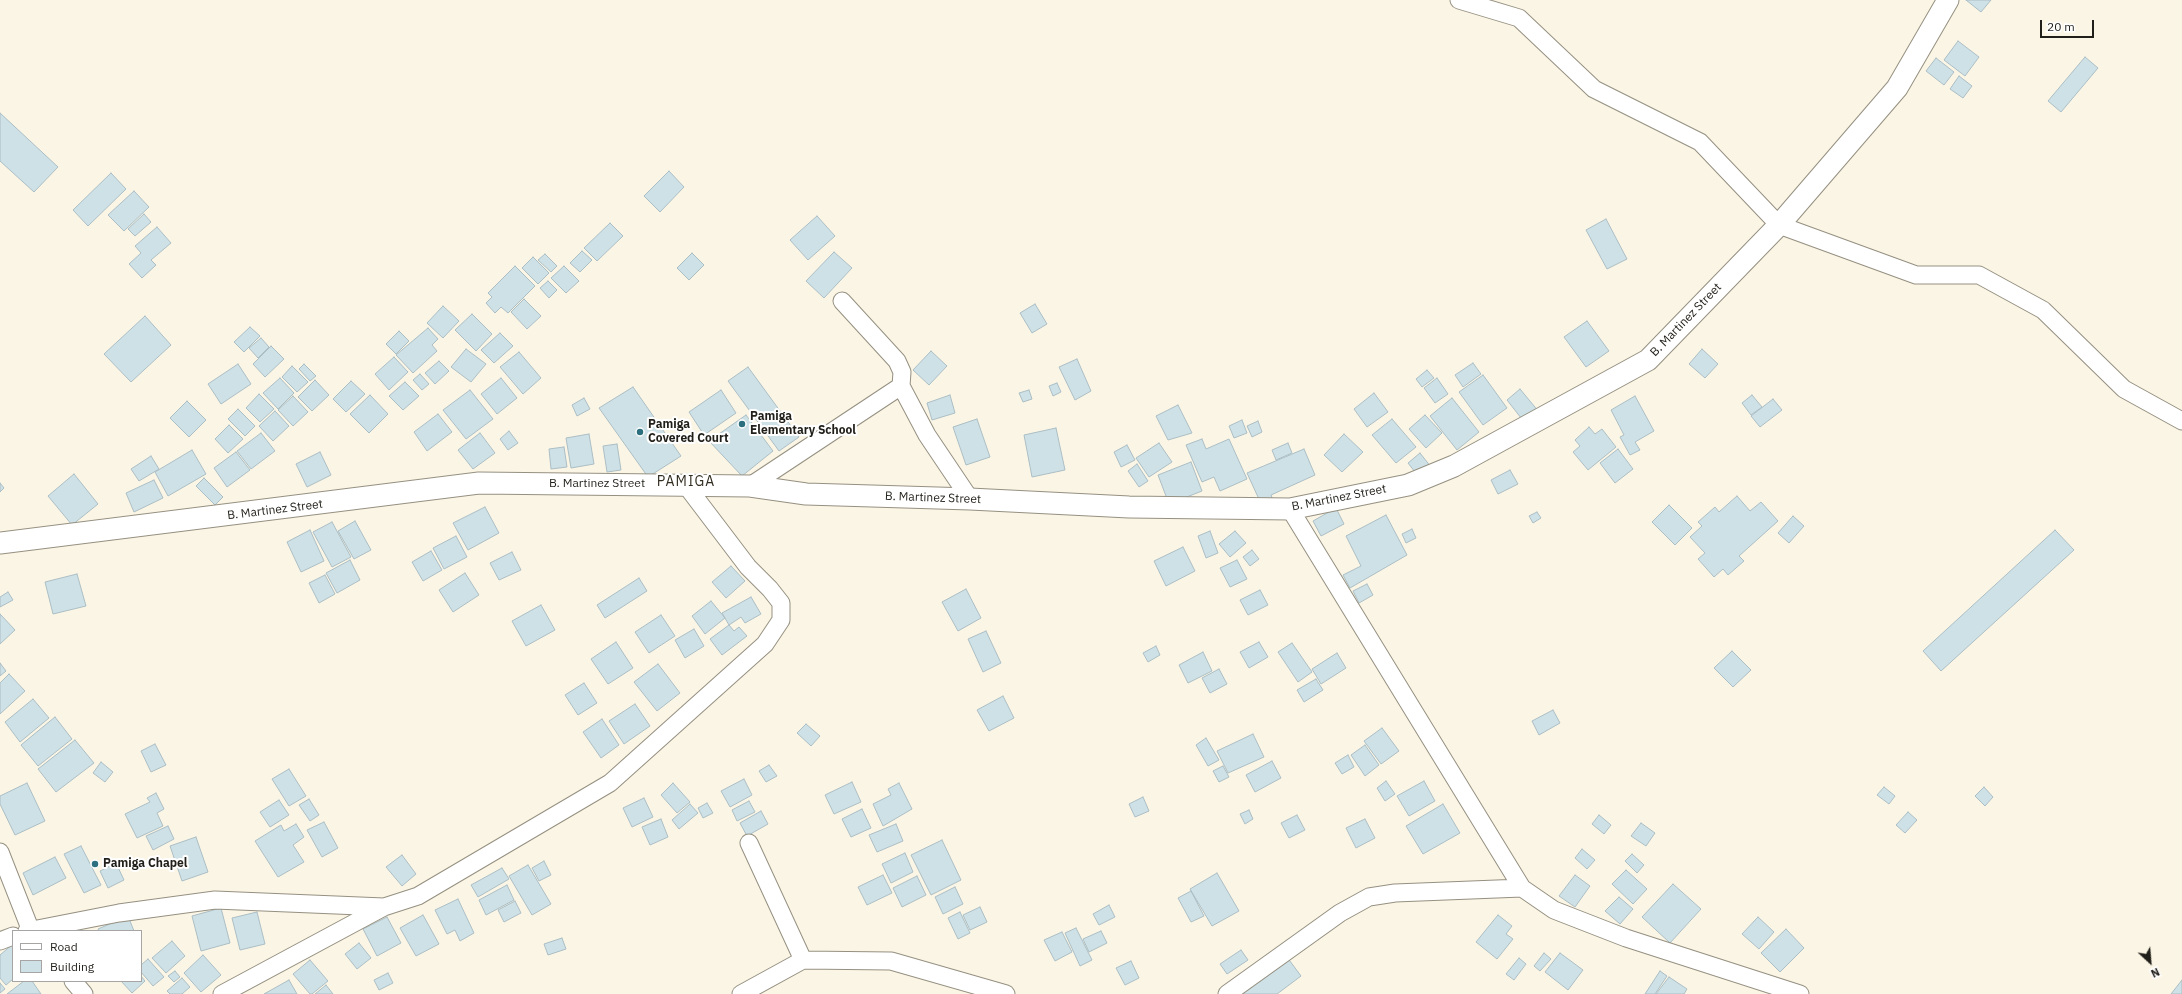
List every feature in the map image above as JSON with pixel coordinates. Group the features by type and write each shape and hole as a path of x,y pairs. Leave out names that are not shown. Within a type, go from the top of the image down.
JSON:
{"street":[{"path":"1459,0 1519,18 1594,89 1700,142 1779,225 1916,276 1979,275 2043,310 2124,389 2182,421"},
{"name":"B. Martinez Street","path":"0,543 479,483 685,484 750,486 806,494 970,499 1128,507 1290,509 1408,485 1454,466 1648,360 1779,225 1897,88 1948,0"},
{"path":"842,301 897,361 902,372 901,386 927,435 970,499"},
{"path":"750,486 901,386"},
{"path":"222,994 384,907 418,896 610,783 765,644 781,620 781,603 770,588 748,567 685,484"},
{"path":"1290,509 1522,888 1554,910 1626,938 1800,994"},
{"path":"749,843 803,960"},
{"path":"0,852 29,930"},
{"path":"1227,994 1340,913 1369,897 1395,893 1522,888"},
{"path":"34,930 119,913 215,900 384,907"},
{"path":"0,942 12,936"},
{"path":"741,994 803,960 891,961 1006,994"},
{"path":"74,982 84,994"}],"building":[{"path":"1966,0 1991,0 1981,12"},
{"path":"1958,41 1979,57 1965,76 1944,60"},
{"path":"2085,57 2098,68 2061,112 2048,101"},
{"path":"1936,58 1954,72 1944,85 1926,71"},
{"path":"1959,76 1972,86 1963,98 1950,89"},
{"path":"0,113 58,167 34,192 0,161"},
{"path":"669,171 684,187 660,212 644,196"},
{"path":"111,173 126,189 88,226 73,210"},
{"path":"134,191 149,207 124,231 108,215"},
{"path":"144,214 151,222 135,236 128,229"},
{"path":"817,216 835,236 808,260 790,240"},
{"path":"1606,219 1627,259 1607,269 1586,230"},
{"path":"610,223 623,236 597,261 584,248"},
{"path":"157,227 171,243 151,260 156,265 142,278 129,264 141,253 135,246"},
{"path":"582,251 592,260 580,272 570,263"},
{"path":"834,252 852,268 824,298 806,281"},
{"path":"692,253 704,265 689,280 677,268"},
{"path":"545,254 557,266 551,272 538,260"},
{"path":"533,257 549,273 538,284 522,268"},
{"path":"515,266 535,286 508,313 501,307 495,313 486,303 492,297 488,293"},
{"path":"564,266 579,281 566,293 551,278"},
{"path":"548,281 557,290 549,298 540,288"},
{"path":"524,299 541,316 527,329 511,312"},
{"path":"1035,304 1047,324 1032,333 1020,313"},
{"path":"443,306 459,321 443,338 427,323"},
{"path":"472,314 492,334 476,351 455,330"},
{"path":"145,316 171,345 131,382 104,354"},
{"path":"1587,321 1609,351 1586,367 1564,337"},
{"path":"250,327 260,336 244,352 234,342"},
{"path":"428,328 438,339 432,345 437,351 413,373 396,355"},
{"path":"399,331 409,341 396,354 386,344"},
{"path":"500,333 513,346 494,363 481,350"},
{"path":"261,338 269,347 258,358 249,348"},
{"path":"271,346 284,359 265,377 253,364"},
{"path":"466,349 486,364 471,382 451,367"},
{"path":"1702,349 1718,364 1705,378 1689,364"},
{"path":"931,351 947,366 929,385 913,370"},
{"path":"519,352 541,378 523,394 500,367"},
{"path":"394,357 408,372 389,390 375,374"},
{"path":"1077,359 1091,391 1075,400 1059,367"},
{"path":"439,361 449,371 435,384 425,373"},
{"path":"1473,363 1481,374 1463,387 1455,375"},
{"path":"238,364 251,384 221,404 208,384"},
{"path":"304,364 316,376 310,381 299,369"},
{"path":"292,366 308,382 297,392 282,377"},
{"path":"748,367 799,437 779,451 728,381"},
{"path":"1427,370 1434,378 1422,387 1416,379"},
{"path":"420,374 429,384 422,390 413,380"},
{"path":"1483,375 1507,408 1483,425 1459,392"},
{"path":"280,378 294,393 278,409 263,393"},
{"path":"501,378 517,398 497,414 481,394"},
{"path":"1437,378 1448,394 1435,403 1424,388"},
{"path":"315,380 329,395 312,411 298,397"},
{"path":"351,381 365,394 346,412 333,399"},
{"path":"405,382 419,396 403,410 389,396"},
{"path":"1057,383 1061,392 1053,396 1049,386"},
{"name":"Pamiga Covered Court","path":"633,387 681,456 648,477 599,408"},
{"path":"1520,389 1539,412 1525,423 1507,400"},
{"path":"470,390 493,419 466,439 443,410"},
{"path":"721,390 736,413 704,435 689,412"},
{"path":"1029,390 1032,399 1023,402 1019,393"},
{"path":"1374,393 1388,412 1367,427 1354,409"},
{"path":"259,394 274,409 260,422 246,408"},
{"path":"370,395 388,414 369,433 350,414"},
{"path":"950,395 955,413 932,420 927,403"},
{"path":"1752,395 1762,407 1751,415 1742,403"},
{"path":"293,396 308,412 293,426 278,410"},
{"path":"1635,396 1654,431 1635,442 1640,450 1630,455 1620,437 1624,435 1611,410"},
{"path":"584,398 590,409 577,416 572,405"},
{"path":"1452,398 1479,432 1457,450 1430,416"},
{"path":"1773,399 1782,410 1760,427 1751,416"},
{"path":"187,401 206,420 189,437 170,418"},
{"path":"1178,405 1192,433 1168,440 1156,416"},
{"path":"238,409 255,426 245,436 228,419"},
{"path":"275,411 289,426 273,441 259,426"},
{"path":"438,414 452,432 427,451 414,432"},
{"path":"746,415 773,451 742,476 709,441"},
{"path":"1425,415 1442,433 1426,448 1409,429"},
{"path":"977,419 990,457 966,465 953,427"},
{"path":"1392,419 1416,447 1396,463 1372,435"},
{"path":"1242,420 1247,433 1234,438 1229,426"},
{"path":"1258,421 1262,432 1252,437 1247,426"},
{"path":"229,425 243,439 228,453 215,439"},
{"path":"1589,427 1595,434 1602,429 1616,447 1588,470 1573,452 1580,446 1575,440"},
{"path":"1056,428 1065,470 1032,477 1024,435"},
{"path":"509,431 518,443 508,450 500,439"},
{"path":"261,433 275,451 251,469 237,451"},
{"path":"480,433 495,453 473,469 458,450"},
{"path":"589,434 594,464 571,468 566,438"},
{"path":"1344,434 1363,452 1342,472 1324,455"},
{"path":"1202,439 1206,449 1229,439 1247,479 1220,491 1214,477 1202,482 1186,445"},
{"path":"1159,443 1172,462 1149,477 1136,458"},
{"path":"1288,443 1292,453 1276,460 1272,450"},
{"path":"617,444 621,470 607,472 603,446"},
{"path":"1127,445 1135,460 1121,467 1114,452"},
{"path":"564,447 567,467 551,469 549,449"},
{"path":"1304,449 1315,475 1271,495 1274,503 1263,508 1247,473"},
{"path":"1618,449 1633,469 1615,483 1600,463"},
{"path":"192,450 206,474 168,496 155,472"},
{"path":"236,452 250,470 227,487 214,468"},
{"path":"320,452 331,475 307,487 296,464"},
{"path":"1420,453 1431,467 1418,476 1408,463"},
{"path":"151,456 159,469 139,481 131,469"},
{"path":"1191,462 1202,491 1169,504 1158,475"},
{"path":"1137,464 1148,481 1139,487 1128,471"},
{"path":"1510,470 1518,484 1498,494 1491,480"},
{"path":"74,474 98,504 72,525 48,496"},
{"path":"204,478 223,497 215,505 196,486"},
{"path":"154,480 163,498 134,512 126,493"},
{"path":"0,483 4,488 0,492"},
{"path":"1737,496 1750,511 1761,502 1778,521 1739,556 1744,561 1728,575 1723,569 1714,577 1698,559 1705,553 1690,537 1702,526 1698,522 1715,507 1719,512"},
{"path":"1669,505 1692,528 1675,545 1652,522"},
{"path":"485,507 499,533 468,550 453,523"},
{"path":"1336,508 1344,524 1321,536 1313,521"},
{"path":"1537,512 1541,518 1533,523 1529,516"},
{"path":"1386,515 1407,555 1350,588 1343,575 1361,566 1346,536"},
{"path":"1793,516 1804,526 1789,543 1778,533"},
{"path":"355,521 371,550 354,559 338,531"},
{"path":"332,522 351,557 332,567 313,532"},
{"path":"1412,529 1416,538 1406,543 1402,534"},
{"path":"310,530 324,561 301,572 287,542"},
{"path":"2055,530 2074,550 1941,671 1923,651"},
{"path":"1210,531 1218,553 1206,558 1198,536"},
{"path":"1235,531 1246,543 1230,557 1219,544"},
{"path":"456,536 467,557 444,569 433,548"},
{"path":"1183,547 1195,571 1166,586 1154,561"},
{"path":"1252,550 1259,559 1250,566 1243,557"},
{"path":"431,551 442,570 423,581 412,562"},
{"path":"512,552 521,570 499,580 490,563"},
{"path":"350,560 360,580 337,593 326,573"},
{"path":"1237,560 1247,579 1230,587 1220,568"},
{"path":"731,566 745,581 726,598 712,582"},
{"path":"465,573 479,595 453,612 439,590"},
{"path":"77,574 86,606 53,614 45,582"},
{"path":"325,575 335,594 319,603 309,583"},
{"path":"639,578 647,591 605,618 597,605"},
{"path":"1367,584 1373,595 1359,603 1353,591"},
{"path":"966,589 981,618 958,631 942,602"},
{"path":"1260,590 1268,605 1248,615 1240,600"},
{"path":"8,592 13,600 0,607 0,597"},
{"path":"751,597 761,614 745,623 741,617 729,625 722,613"},
{"path":"711,601 725,618 705,634 692,616"},
{"path":"541,605 555,630 526,646 512,621"},
{"path":"0,614 15,630 0,644"},
{"path":"661,615 675,636 649,653 635,632"},
{"path":"729,625 734,631 739,627 747,636 722,655 710,639"},
{"path":"694,629 704,646 685,658 675,640"},
{"path":"986,631 1001,663 983,672 968,639"},
{"path":"616,642 633,668 608,684 591,659"},
{"path":"1259,642 1268,657 1249,668 1240,652"},
{"path":"1292,643 1312,672 1298,682 1278,652"},
{"path":"1156,646 1160,655 1148,662 1143,653"},
{"path":"1732,651 1751,670 1733,687 1714,668"},
{"path":"1203,652 1212,671 1188,683 1179,665"},
{"path":"1337,653 1346,668 1321,684 1312,669"},
{"path":"0,663 6,671 0,676"},
{"path":"658,664 680,693 657,711 634,682"},
{"path":"1219,669 1227,684 1210,693 1202,678"},
{"path":"9,674 25,691 0,714 0,683"},
{"path":"1316,679 1323,690 1304,702 1297,690"},
{"path":"584,683 597,703 578,715 565,695"},
{"path":"1003,696 1014,718 989,731 977,710"},
{"path":"33,699 49,718 20,742 5,722"},
{"path":"635,704 650,726 624,744 609,721"},
{"path":"1553,710 1560,723 1539,735 1532,721"},
{"path":"55,717 72,739 38,766 21,745"},
{"path":"602,719 619,745 601,758 583,732"},
{"path":"806,724 820,736 811,746 797,733"},
{"path":"1382,728 1399,751 1381,764 1364,741"},
{"path":"1253,734 1264,757 1228,773 1217,751"},
{"path":"1206,738 1219,760 1208,766 1196,745"},
{"path":"75,740 94,763 56,792 38,769"},
{"path":"155,744 166,765 151,772 141,751"},
{"path":"1365,745 1379,765 1365,776 1351,755"},
{"path":"1348,755 1354,767 1342,774 1335,763"},
{"path":"1272,761 1281,778 1255,792 1246,775"},
{"path":"101,762 113,772 105,782 93,773"},
{"path":"769,765 777,776 766,782 759,771"},
{"path":"1223,766 1229,777 1219,782 1213,771"},
{"path":"289,769 306,796 289,806 272,779"},
{"path":"744,779 752,795 730,807 721,791"},
{"path":"1386,781 1395,794 1385,801 1377,788"},
{"path":"1424,781 1435,801 1409,816 1397,796"},
{"path":"852,782 861,802 834,814 825,795"},
{"path":"27,783 45,821 15,835 0,804 0,796"},
{"path":"673,783 690,802 677,813 661,795"},
{"path":"899,783 912,809 883,826 873,804 891,795 888,789"},
{"path":"1884,787 1895,796 1889,804 1877,795"},
{"path":"1984,787 1993,797 1985,806 1975,796"},
{"path":"156,793 164,809 157,813 163,826 137,838 125,814 150,802 147,798"},
{"path":"1143,797 1149,811 1135,817 1129,804"},
{"path":"644,798 653,817 632,827 623,808"},
{"path":"309,799 319,815 310,821 299,805"},
{"path":"279,800 289,815 270,827 260,812"},
{"path":"749,801 755,812 737,821 732,810"},
{"path":"707,803 713,813 703,818 698,808"},
{"path":"690,804 698,813 679,829 672,820"},
{"path":"1443,804 1460,833 1423,854 1406,826"},
{"path":"862,809 871,828 851,837 842,819"},
{"path":"1249,810 1253,819 1245,824 1240,814"},
{"path":"761,811 768,824 747,836 740,823"},
{"path":"1908,812 1917,820 1905,833 1896,825"},
{"path":"1297,815 1305,830 1289,838 1281,823"},
{"path":"1599,815 1611,825 1604,834 1592,824"},
{"path":"661,819 668,837 650,845 642,827"},
{"path":"1365,819 1375,838 1356,848 1346,828"},
{"path":"324,822 338,848 322,857 307,830"},
{"path":"1641,823 1655,833 1646,846 1631,836"},
{"path":"296,824 304,837 293,845 304,862 278,877 255,841 281,825 284,831"},
{"path":"896,824 903,841 877,852 869,835"},
{"path":"168,826 174,839 153,850 146,836"},
{"path":"196,837 208,872 182,881 170,846"},
{"path":"942,840 961,880 931,895 911,855"},
{"path":"81,846 101,885 84,893 64,854"},
{"path":"1582,849 1595,860 1587,869 1575,858"},
{"path":"905,853 913,872 891,883 882,864"},
{"path":"1632,854 1644,865 1637,873 1625,861"},
{"path":"402,855 416,874 402,886 386,867"},
{"path":"55,857 66,878 33,895 23,873"},
{"path":"544,861 551,875 539,881 532,868"},
{"path":"116,863 124,880 108,888 100,871"},
{"path":"528,865 551,904 532,915 509,876"},
{"path":"502,868 509,879 478,897 471,885"},
{"path":"1626,870 1647,889 1633,904 1612,884"},
{"path":"1217,873 1239,911 1212,926 1190,889"},
{"path":"883,875 892,893 867,905 858,887"},
{"path":"1575,875 1590,886 1575,907 1559,896"},
{"path":"917,876 926,895 902,907 893,888"},
{"path":"1673,884 1701,909 1670,943 1642,917"},
{"path":"507,885 514,900 486,915 479,900"},
{"path":"955,887 963,904 943,914 935,897"},
{"path":"1191,891 1204,916 1191,922 1178,898"},
{"path":"1619,897 1633,909 1620,924 1605,911"},
{"path":"458,899 474,933 460,941 455,930 447,934 435,910"},
{"path":"515,901 521,913 504,922 498,910"},
{"path":"1109,905 1115,917 1099,925 1093,914"},
{"path":"980,907 987,922 970,930 963,915"},
{"path":"221,908 230,943 201,951 192,916"},
{"path":"257,912 265,944 240,950 232,918"},
{"path":"960,912 970,933 958,939 948,918"},
{"path":"423,915 439,944 416,956 400,928"},
{"path":"1498,915 1512,926 1506,934 1513,939 1497,959 1476,942"},
{"path":"128,916 134,930 98,930"},
{"path":"387,917 401,943 377,956 363,929"},
{"path":"1758,917 1774,932 1759,949 1742,934"},
{"path":"1076,928 1092,960 1080,966 1065,933"},
{"path":"1786,929 1804,948 1780,972 1761,953"},
{"path":"1101,931 1107,943 1089,952 1083,939"},
{"path":"1062,932 1072,952 1055,961 1044,940"},
{"path":"562,938 566,949 548,955 544,944"},
{"path":"172,941 185,956 166,973 152,958"},
{"path":"359,943 371,958 357,969 345,954"},
{"path":"12,945 12,980 6,985 0,978 0,955"},
{"path":"1241,950 1248,960 1227,974 1220,964"},
{"path":"1284,953 1301,976 1277,994 1239,994"},
{"path":"1544,953 1551,959 1540,971 1534,966"},
{"path":"1560,953 1583,970 1568,990 1545,972"},
{"path":"203,955 221,975 201,992 184,973"},
{"path":"1519,958 1526,964 1514,980 1506,974"},
{"path":"148,959 164,977 153,986 142,973 142,964"},
{"path":"310,960 328,981 312,994 310,994 293,974"},
{"path":"1131,961 1139,978 1125,985 1116,968"},
{"path":"175,971 180,977 174,982 168,976"},
{"path":"1660,971 1667,976 1655,994 1645,994"},
{"path":"388,973 393,983 379,990 374,980"},
{"path":"142,977 145,981 132,993 122,982 142,982"},
{"path":"1669,977 1687,989 1684,994 1656,994"},
{"path":"182,978 190,987 182,994 170,994 167,991"},
{"path":"289,980 297,994 264,994"},
{"path":"2182,980 2182,994 2171,994"},
{"path":"23,982 33,982 41,994 7,994"},
{"path":"0,983 5,989 0,993"},
{"path":"326,985 333,994 315,994"}],"place":[{"name":"Pamiga Elementary School","path":"742,424"},
{"name":"Pamiga Covered Court","path":"640,432"},
{"name":"Pamiga Chapel","path":"95,864"}],"district":[{"name":"PAMIGA","path":"686,482"}]}
